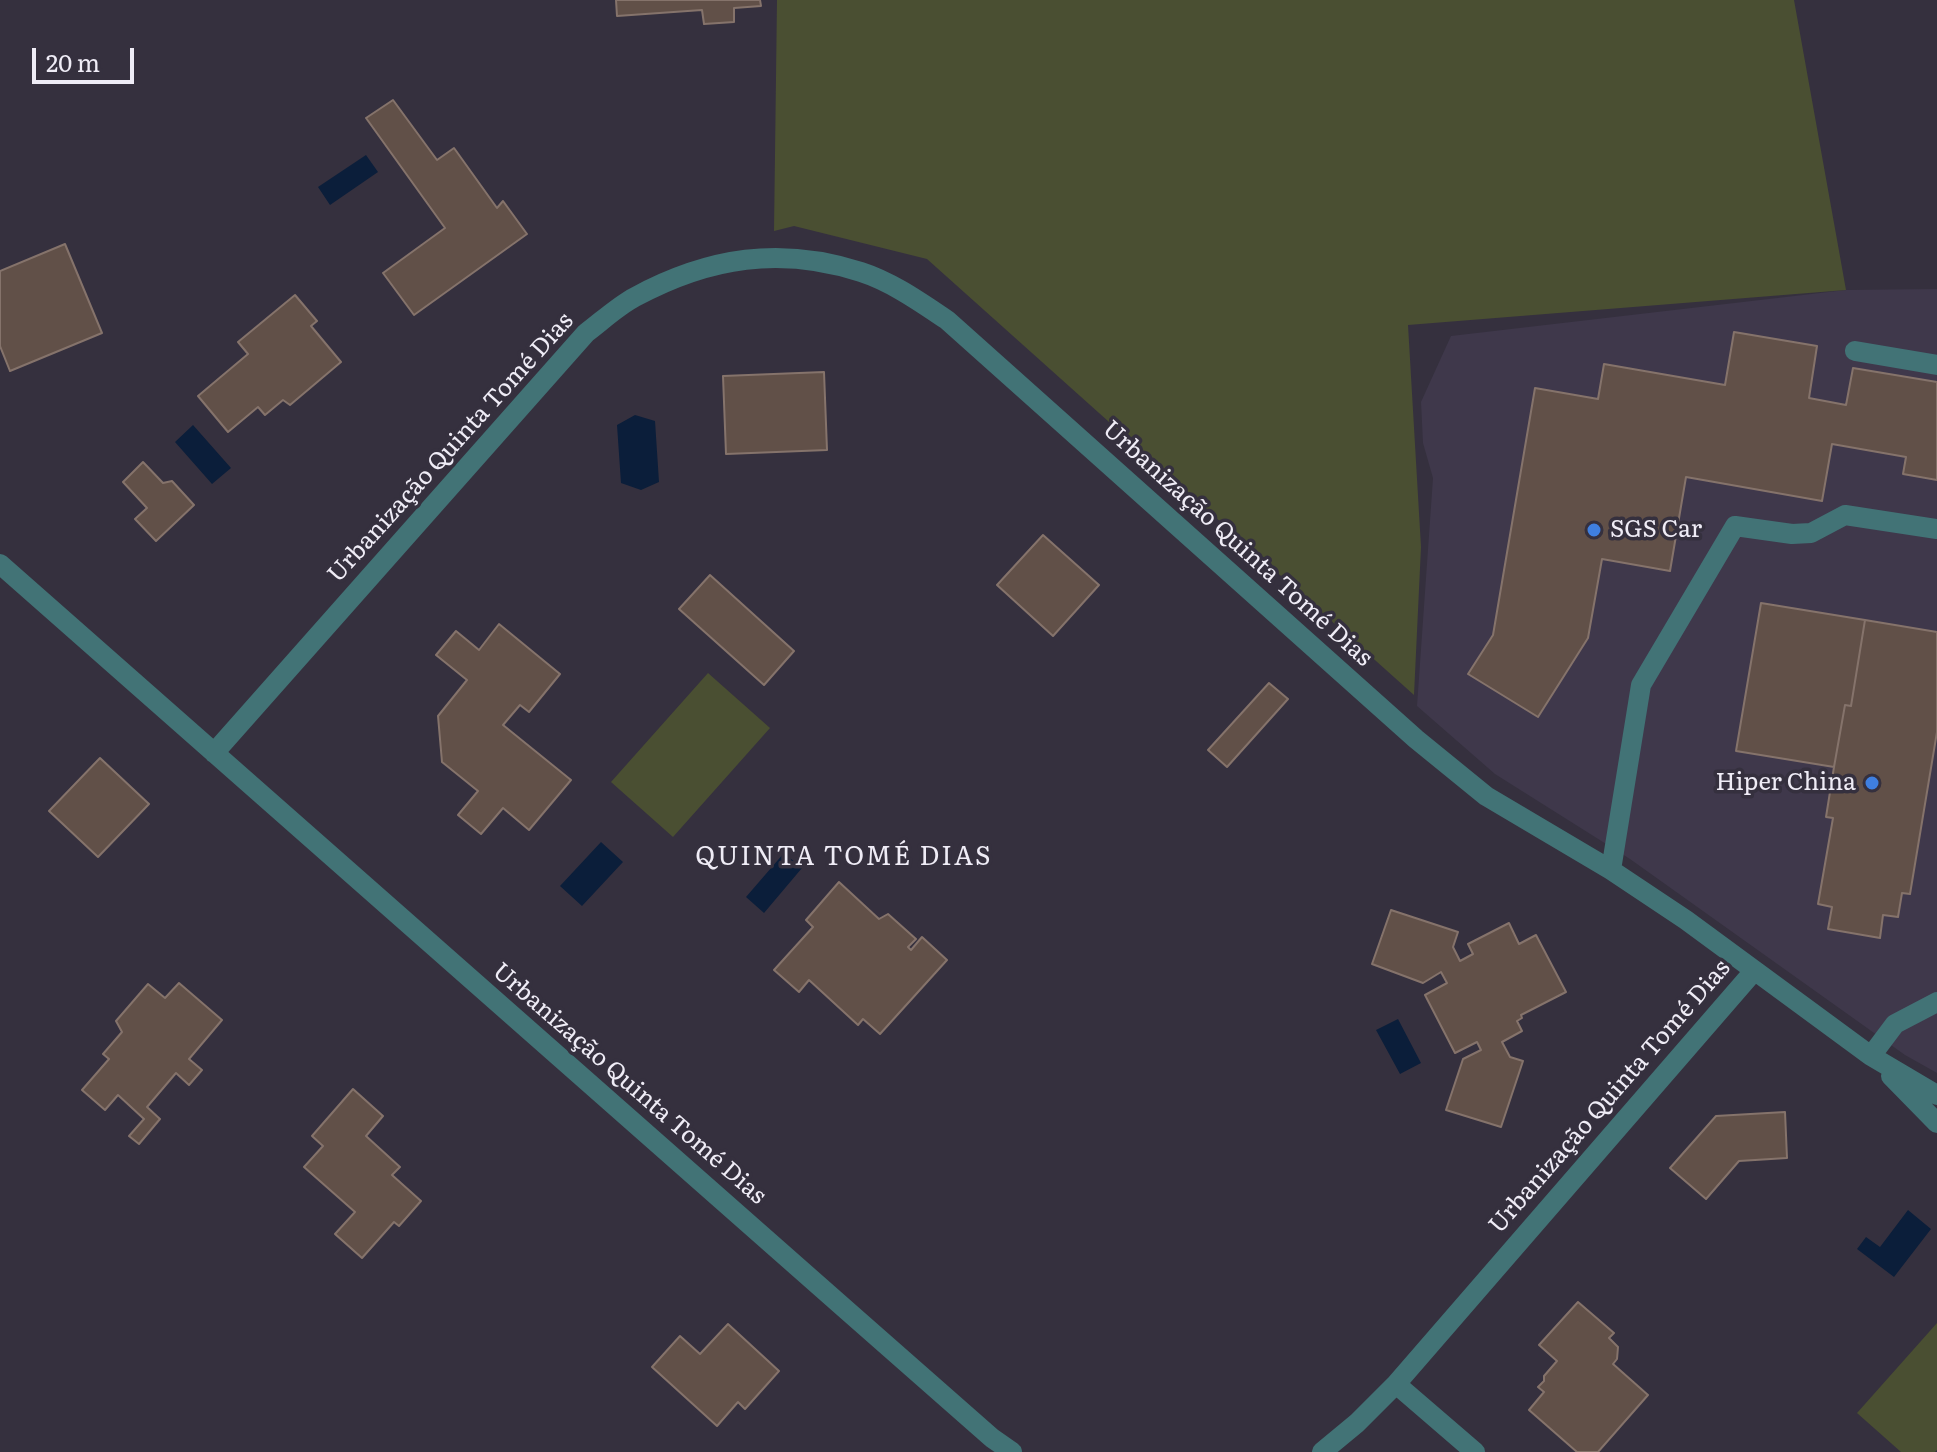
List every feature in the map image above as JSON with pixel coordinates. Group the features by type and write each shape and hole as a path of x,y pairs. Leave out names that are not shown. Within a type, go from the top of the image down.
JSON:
{"street":[{"name":"Urbanização Quinta Tomé Dias","path":"214,753 586,333 633,298 693,271 723,262 764,257 815,260 863,273 905,292 947,320 1416,739 1486,796 1611,870 1686,920 1754,971 1396,1384 1322,1452"},
{"path":"1855,351 1937,365"},
{"path":"1611,870 1641,685 1735,526 1792,534 1811,533 1845,515 1937,529"},
{"name":"Urbanização Quinta Tomé Dias","path":"0,564 968,1418 1012,1452"},
{"path":"1754,971 1871,1056 1937,1095"},
{"path":"1871,1056 1895,1024 1937,1002"},
{"path":"1871,1056 1937,1123"},
{"path":"1396,1384 1475,1452"}],"shaded area":[{"path":"1937,289 1937,1073 1905,1055 1630,859 1495,774 1417,706 1433,478 1423,443 1421,402 1451,336 1846,290"}],"green space":[{"path":"777,0 1794,0 1846,290 1408,325 1421,547 1414,695 927,259 794,226 774,231"},
{"path":"708,673 770,728 673,837 611,782"},
{"path":"1937,1323 1937,1450 1901,1452 1857,1413"}],"water":[{"path":"366,155 378,172 330,205 318,187"},
{"path":"635,415 655,421 659,482 641,490 621,483 617,425"},
{"path":"193,425 231,468 212,484 175,442"},
{"path":"601,842 623,862 582,906 560,886"},
{"path":"784,853 802,868 764,913 746,897"},
{"path":"1398,1019 1421,1063 1400,1074 1376,1030"},
{"path":"1908,1210 1931,1229 1894,1277 1857,1249 1866,1237 1880,1247"}],"building":[{"path":"616,0 760,0 761,6 734,8 734,22 704,24 702,10 617,16"},
{"path":"393,100 437,160 454,148 497,208 503,201 527,234 414,315 383,273 445,228 366,118"},
{"path":"65,244 102,333 10,371 0,346 0,271"},
{"path":"295,295 317,321 311,326 341,362 290,405 283,400 265,415 258,407 228,432 198,396 248,354 238,342"},
{"name":"SGS Car","path":"1734,332 1817,346 1809,398 1846,405 1853,368 1937,382 1937,480 1903,474 1906,457 1832,444 1822,501 1686,477 1670,571 1602,559 1588,638 1538,717 1468,674 1493,635 1535,388 1598,399 1604,364 1725,385"},
{"path":"824,372 827,450 726,454 723,376"},
{"path":"143,462 163,483 172,481 194,505 156,541 135,519 147,508 123,482"},
{"path":"1043,535 1099,585 1053,636 997,585"},
{"path":"710,575 794,651 764,685 679,609"},
{"path":"1761,603 1865,620 1851,706 1845,705 1834,767 1736,751"},
{"path":"1865,620 1937,632 1937,732 1910,894 1902,893 1898,917 1883,915 1880,938 1828,929 1832,907 1818,904 1833,818 1826,817 1834,767 1845,705 1851,706"},
{"path":"499,624 560,674 529,712 520,705 503,725 571,780 529,830 503,808 481,834 458,815 478,791 442,762 438,716 467,680 436,655 456,631 479,650"},
{"path":"1269,683 1288,699 1227,767 1208,750"},
{"path":"100,758 149,804 98,857 49,811"},
{"path":"839,882 879,919 888,914 916,939 908,947 911,950 922,937 947,960 880,1034 863,1019 858,1025 809,980 799,992 774,970 813,927 806,920"},
{"path":"1391,910 1458,932 1453,947 1460,961 1473,954 1468,944 1509,923 1519,944 1536,935 1566,992 1521,1015 1522,1018 1517,1021 1522,1031 1502,1042 1510,1057 1523,1061 1501,1127 1446,1110 1463,1059 1481,1050 1477,1042 1455,1053 1425,995 1447,983 1441,972 1423,983 1372,964"},
{"path":"179,983 222,1020 189,1059 202,1070 189,1085 176,1073 147,1107 160,1119 139,1144 129,1136 144,1119 118,1095 105,1110 82,1090 109,1059 103,1054 122,1032 116,1021 148,984 165,998"},
{"path":"353,1089 383,1116 366,1136 400,1167 392,1175 421,1201 399,1226 394,1222 362,1258 335,1234 355,1212 304,1167 323,1146 312,1136"},
{"path":"1785,1112 1787,1158 1739,1161 1706,1199 1670,1168 1716,1116"},
{"path":"1578,1302 1614,1333 1609,1338 1618,1347 1617,1359 1613,1364 1648,1395 1598,1452 1577,1452 1529,1410 1544,1392 1538,1387 1557,1361 1539,1345"},
{"path":"728,1324 779,1371 745,1409 738,1402 717,1426 652,1367 680,1336 700,1354"}],"place":[{"name":"SGS Car","path":"1594,530"},
{"name":"Hiper China","path":"1872,783"}],"district":[{"name":"QUINTA TOMÉ DIAS","path":"844,857"}]}
